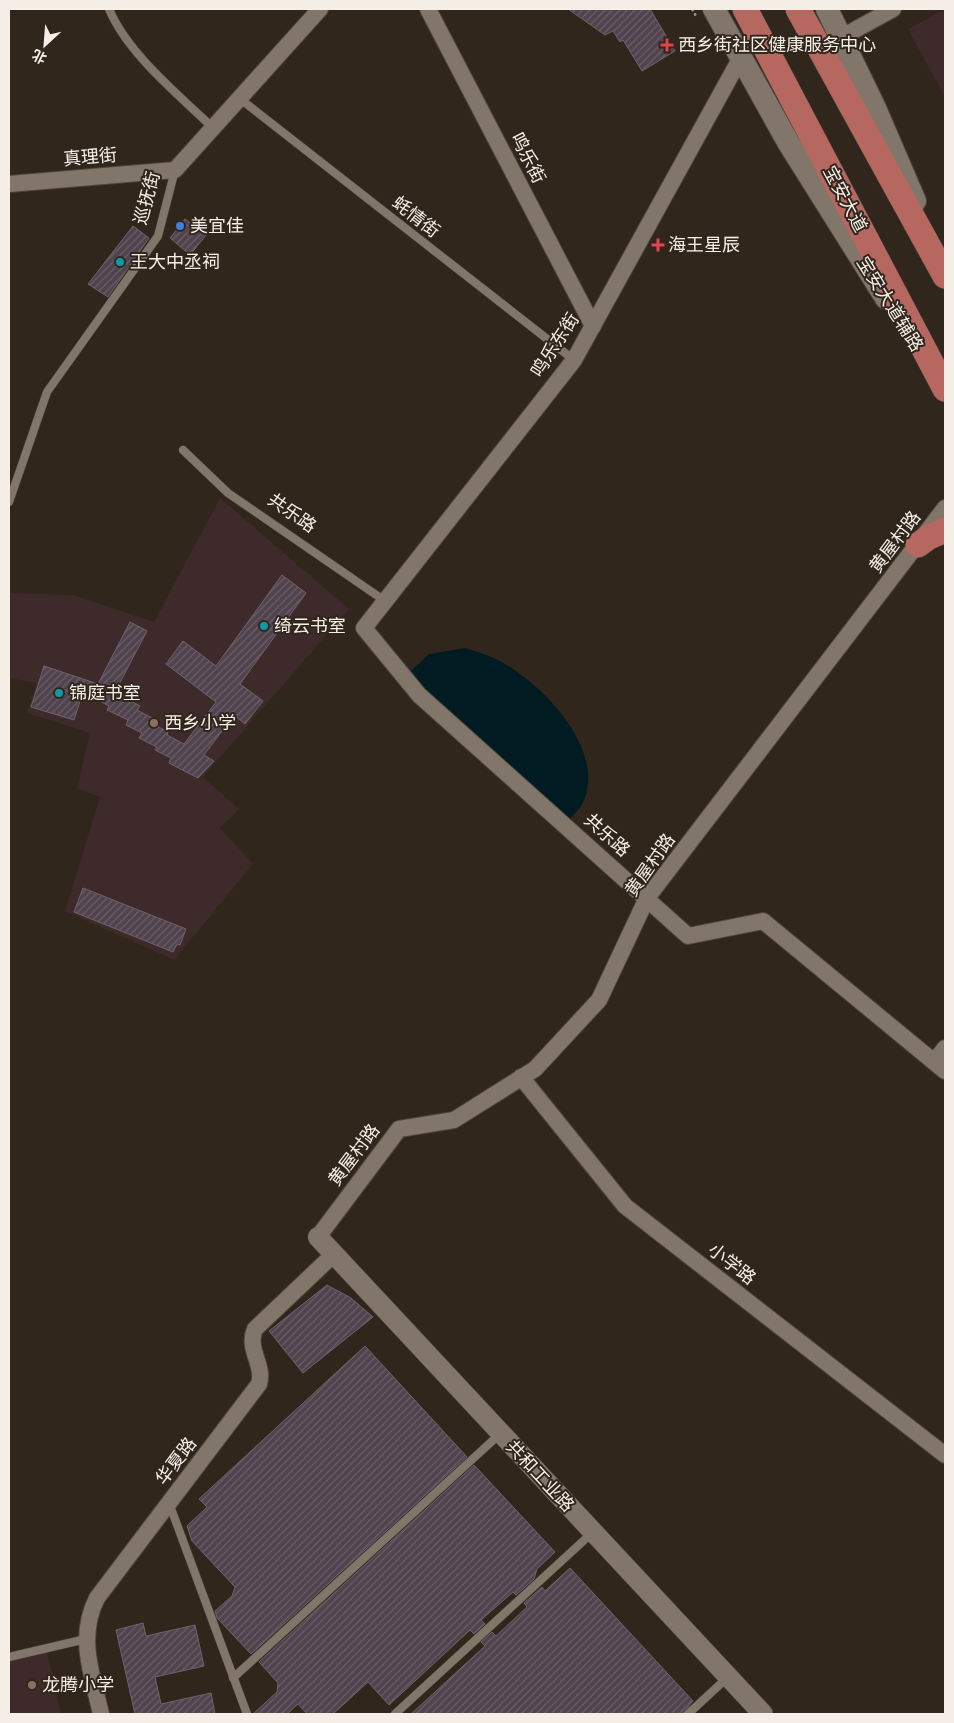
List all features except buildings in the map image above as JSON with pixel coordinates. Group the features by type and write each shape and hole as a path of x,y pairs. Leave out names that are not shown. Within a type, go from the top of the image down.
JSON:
{"main road":[{"name":"宝安大道辅路","path":"714,9 740,59 815,187 945,390"},
{"name":"宝安大道","path":"745,9 945,390"},
{"path":"798,9 945,275"},
{"path":"827,9 842,36 875,108 945,275"},
{"path":"918,545 929,537 945,530"}],"street":[{"name":"巡抚街","path":"174,170 320,9"},
{"name":"鸣乐街","path":"428,9 592,326"},
{"path":"842,36 893,9"},
{"name":"鸣乐东街","path":"364,628 574,360 740,59"},
{"name":"真理街","path":"9,184 174,170"},
{"name":"黄屋村路","path":"318,1237 399,1129 454,1120 535,1069 599,1000 647,898 945,508"},
{"name":"共乐路","path":"364,628 419,695 688,936 763,921 940,1067"},
{"path":"940,1067 945,1048"},
{"name":"小学路","path":"521,1077 624,1206 945,1455"},
{"name":"共和工业路","path":"318,1237 763,1714"},
{"name":"华夏路","path":"101,1714 86,1639 89,1613 97,1598 259,1384 261,1377 252,1345 255,1329 334,1254"}],"lane":[{"path":"109,9 123,36 161,78 213,128"},
{"name":"蚝情街","path":"239,98 574,360"},
{"name":"巡抚街","path":"9,502 47,392 158,236 174,170"},
{"name":"共乐路","path":"184,450 228,493 385,601"},
{"path":"234,1678 501,1433"},
{"path":"170,1503 246,1714"},
{"path":"395,1714 593,1532"},
{"path":"9,1657 86,1639"},
{"path":"688,1714 728,1677"}],"shaded area":[{"path":"945,9 945,97 908,29"},
{"name":"西乡小学","path":"220,498 349,609 203,777 239,809 220,828 253,864 174,960 65,911 100,797 77,788 90,733 27,713 37,683 9,678 9,593 73,595 154,622"},
{"name":"龙腾小学","path":"46,1648 61,1714 9,1714 9,1657"}],"water":[{"path":"465,648 494,658 530,682 548,698 564,717 577,737 585,758 588,780 583,803 568,821 422,688 410,672 429,654"}],"place":[{"name":"西乡街社区健康服务中心","path":"667,45"},
{"name":"美宜佳","path":"180,226"},
{"name":"海王星辰","path":"658,245"},
{"name":"王大中丞祠","path":"120,262"},
{"name":"绮云书室","path":"264,626"},
{"name":"锦庭书室","path":"59,693"},
{"name":"西乡小学","path":"154,723"},
{"name":"龙腾小学","path":"32,1685"}]}
